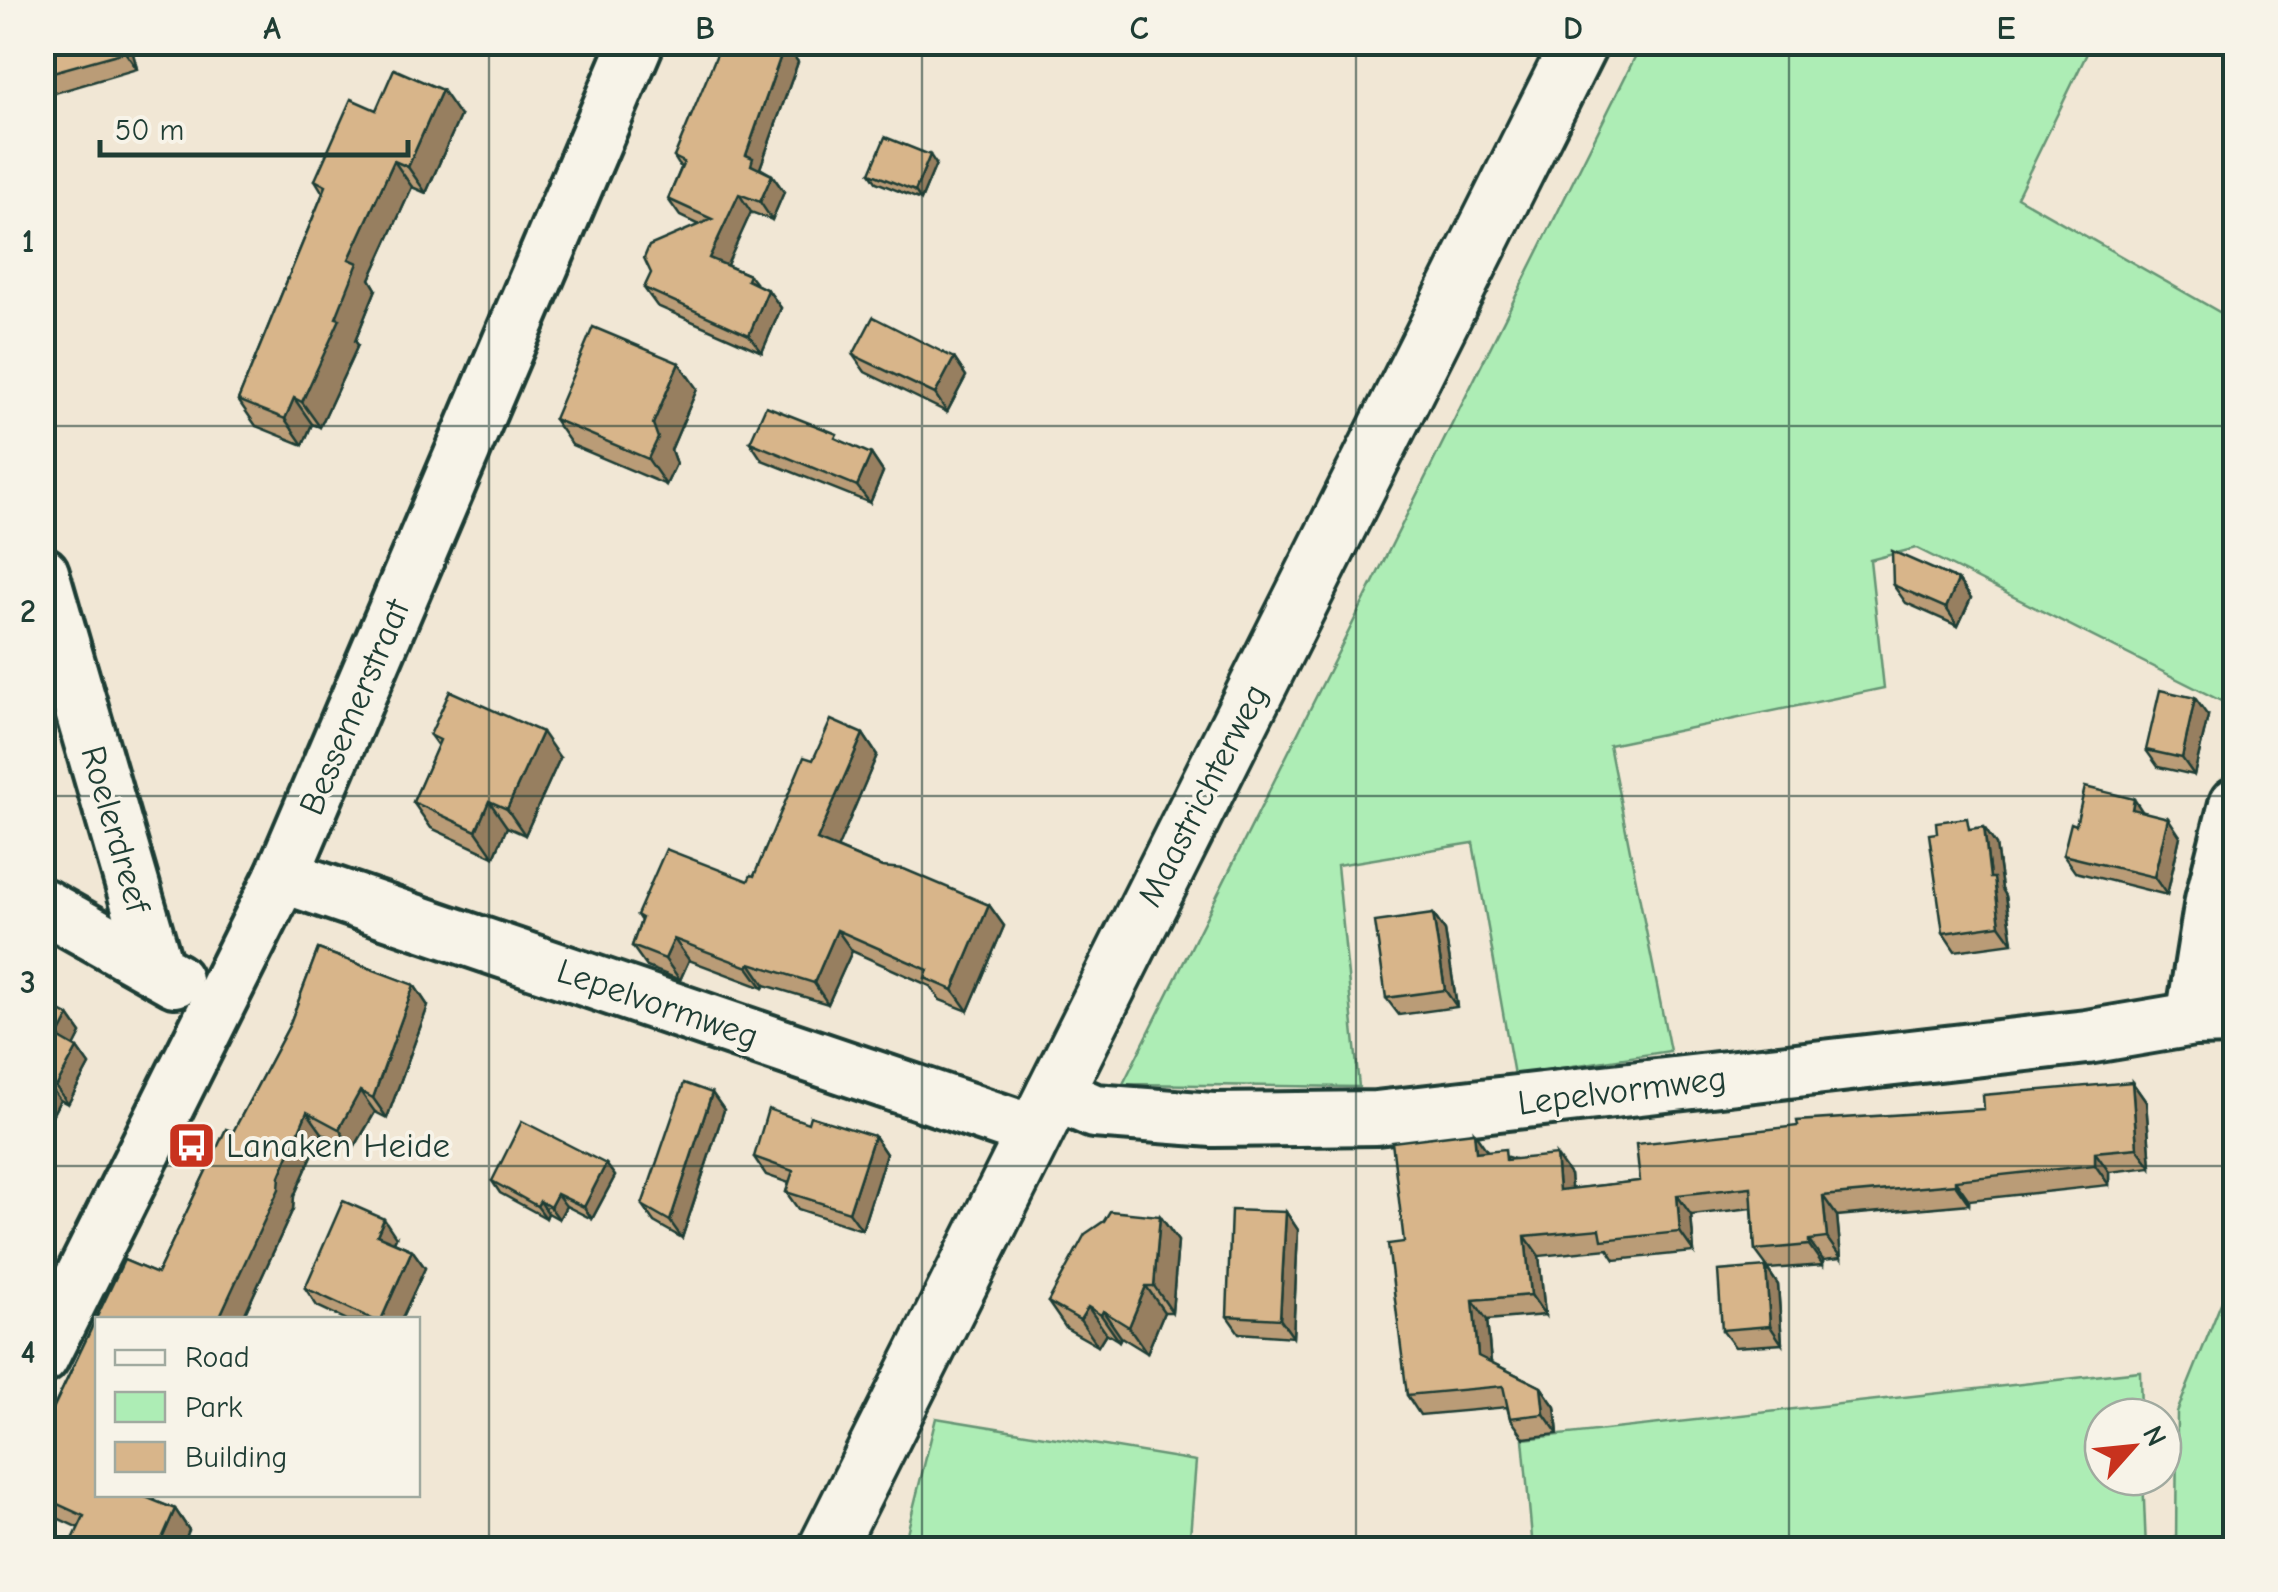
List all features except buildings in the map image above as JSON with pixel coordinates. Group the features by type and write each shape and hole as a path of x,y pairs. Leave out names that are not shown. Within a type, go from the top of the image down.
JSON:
{"main road":[{"name":"Maastrichterweg","path":"826,1550 1580,42"}],"street":[{"name":"Bessemerstraat","path":"42,1358 282,876 637,42"},
{"name":"Roelerdreef","path":"42,572 157,970"},
{"name":"Lepelvormweg","path":"282,876 1044,1112 1213,1120 1376,1118 2214,1018 2212,900 2236,804"},
{"path":"42,906 222,1002"}],"green space":[{"path":"1642,43 2092,43 2017,197 2235,321 2235,708 1916,548 1870,560 1884,688 1609,745 1670,1051 1514,1075 1473,843 1337,865 1359,1087 1123,1084"},
{"path":"2234,1271 2235,1549 2176,1549 2176,1497 2183,1497 2183,1397"},
{"path":"2140,1371 2141,1397 2083,1397 2083,1497 2144,1497 2146,1549 1533,1549 1523,1439"},
{"path":"936,1418 1196,1461 1189,1549 903,1549"}],"place":[{"name":"Lanaken Heide","path":"191,1145"}]}
